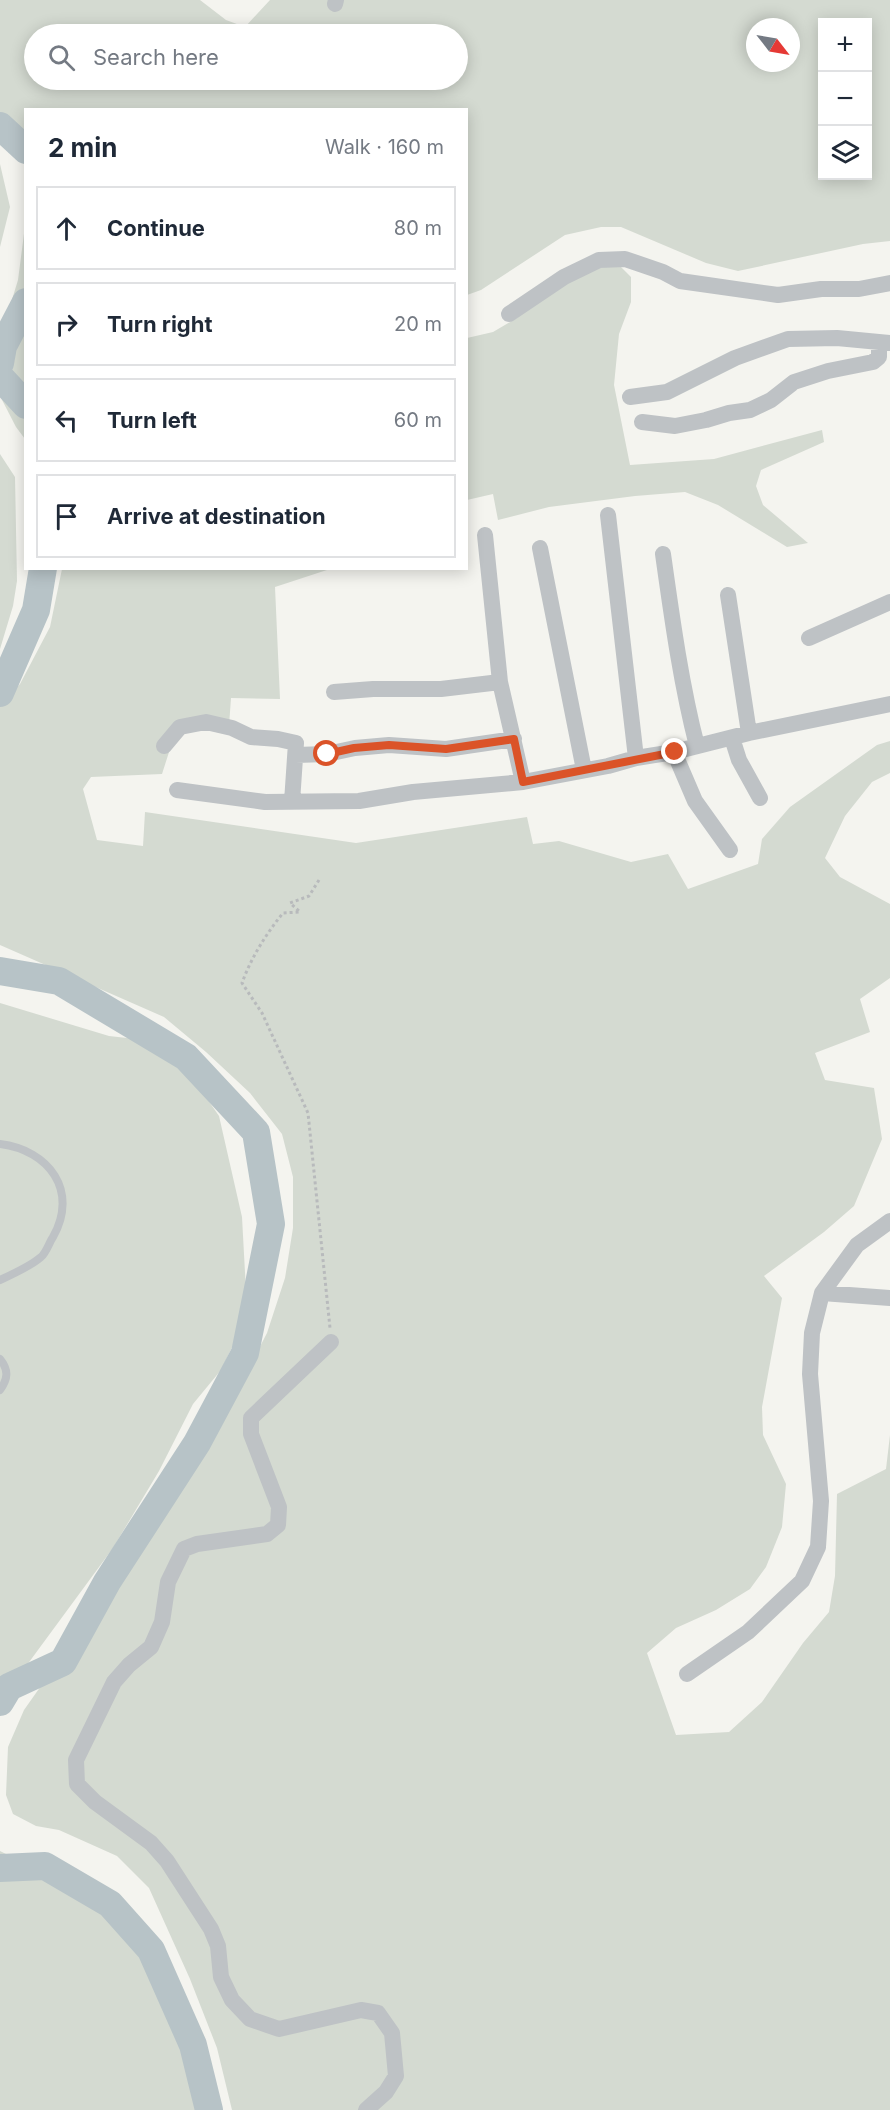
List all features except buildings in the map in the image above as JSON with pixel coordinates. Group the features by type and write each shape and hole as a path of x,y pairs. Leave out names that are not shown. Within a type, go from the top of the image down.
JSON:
{"street":[{"path":"509,314 564,277 599,260 625,259 663,272 680,281 778,295 820,289 859,289 890,283"},
{"path":"630,397 667,392 735,358 788,339 837,338 885,342 879,357 873,362 794,381 771,399 750,410 675,426 642,422"},
{"path":"608,515 636,758"},
{"path":"485,535 500,682 523,782"},
{"path":"540,548 584,770"},
{"path":"663,554 671,612 697,746"},
{"path":"729,595 749,733"},
{"path":"809,638 890,602"},
{"path":"334,692 373,689 441,689 500,682"},
{"path":"177,790 264,802 359,801 413,792 523,782 675,752 749,733 890,704"},
{"path":"164,746 180,727 206,722 232,728 251,737 296,743 292,802"},
{"path":"732,738 739,760 760,798"},
{"path":"296,755 327,754 354,748 389,745 446,749 514,739"},
{"path":"675,752 695,801 730,850"},
{"path":"687,1674 748,1632 802,1581 818,1547 821,1501 810,1374 812,1333 822,1293 857,1245 890,1221"},
{"path":"822,1293 890,1298"},
{"path":"331,1342 251,1418 250,1434 279,1507 278,1525 267,1534 197,1544 184,1549 168,1582 162,1622 151,1647 129,1665 114,1682 76,1760 77,1784 95,1802 151,1843 167,1861 211,1929 218,1946 221,1977 231,2000 250,2019 279,2029 361,2010 378,2013 392,2033 396,2076 386,2092 366,2110"}],"lane":[{"path":"0,1144 32,1153 54,1172 63,1195 59,1226 42,1257 0,1280"},
{"path":"0,1359 6,1366 7,1380 0,1390"}],"path":[{"path":"319,880 309,896 290,903 300,912 283,913 275,923 248,965 242,983 262,1013 308,1113 331,1342"}],"shaded area":[{"path":"0,0 200,0 226,20 237,24 24,24 24,90 468,90 468,24 248,24 270,0 890,0 890,241 863,244 738,271 706,263 621,227 601,227 565,235 481,290 468,295 468,108 24,108 24,164 15,139 0,117"},
{"path":"0,164 10,207 0,247"},
{"path":"24,234 24,438 0,396 3,329 18,280"},
{"path":"619,265 631,277 631,302 619,334 614,385 630,465 714,459 822,430 824,442 761,470 756,486 763,505 808,543 787,547 718,505 685,492 549,507 498,520 493,494 468,500 468,338 493,332 517,318 551,290 597,268"},
{"path":"0,454 15,477 17,581 13,606 0,649"},
{"path":"62,570 327,570 275,587 280,699 231,698 229,726 178,724 162,774 91,777 83,789 97,840 143,846 145,812 356,843 527,817 533,844 559,841 631,862 668,854 688,889 758,864 762,839 790,807 877,745 890,741 890,773 872,782 845,816 825,858 840,877 890,904 890,978 860,999 870,1032 815,1053 825,1080 874,1088 882,1139 854,1206 824,1232 764,1276 782,1298 762,1407 763,1435 786,1484 782,1527 766,1567 750,1589 716,1610 676,1628 647,1653 676,1735 729,1732 762,1702 803,1643 829,1612 835,1576 837,1494 886,1469 890,1435 890,2110 232,2110 217,2048 190,1979 149,1888 117,1856 59,1830 36,1826 13,1814 6,1795 8,1747 24,1710 146,1537 202,1438 248,1370 267,1333 285,1278 293,1228 293,1177 282,1134 250,1093 164,1017 0,945 0,704 20,684 50,627"},
{"path":"0,1003 109,1036 145,1040 174,1051 219,1116 242,1217 246,1291 244,1323 221,1370 193,1404 159,1471 113,1548 24,1669 0,1692"},
{"path":"0,1851 40,1871 103,1889 120,1909 148,1962 169,2022 201,2086 199,2110 0,2110"}],"waterway":[{"path":"0,126 24,148"},
{"path":"0,363 3,346 24,306"},
{"path":"0,377 24,403"},
{"path":"0,693 36,610 43,570"},
{"path":"0,971 59,981 186,1057 256,1132 271,1224 245,1353 197,1443 107,1582 63,1662 9,1687 0,1702"},
{"path":"0,1868 45,1866 110,1904 151,1950 193,2045 209,2110"}],"route":[{"path":"327,754 354,748 389,745 446,749 514,739 523,782 675,752"}]}
